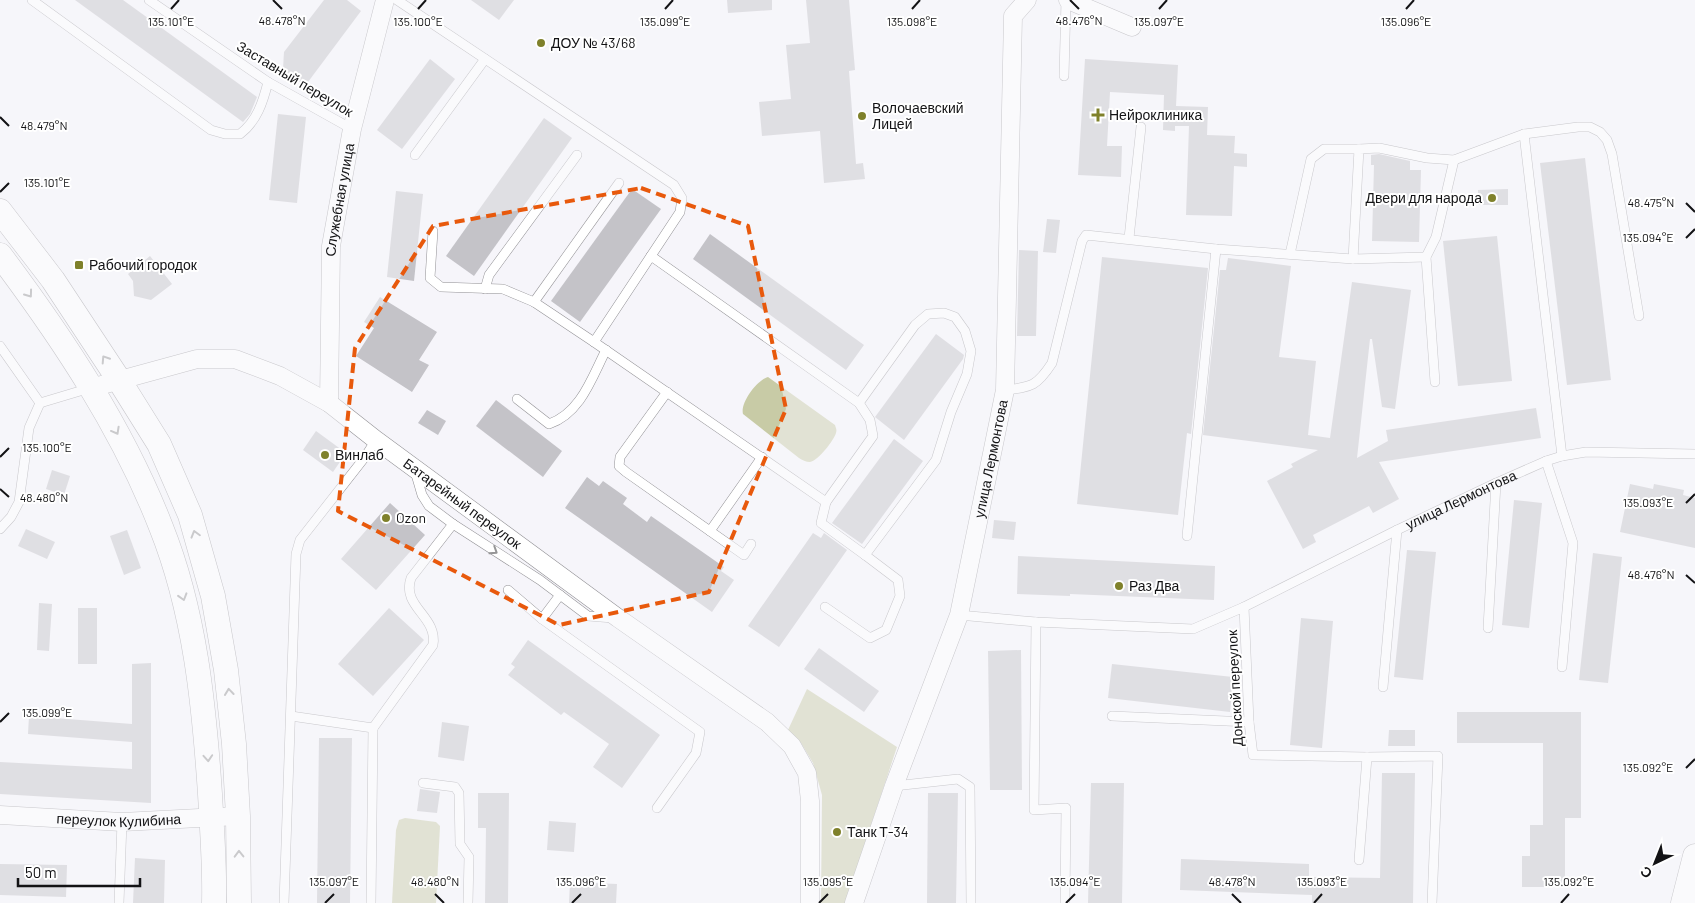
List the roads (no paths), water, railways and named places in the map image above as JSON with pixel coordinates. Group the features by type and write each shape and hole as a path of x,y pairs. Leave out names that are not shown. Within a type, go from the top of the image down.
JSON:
{"main road":[{"path":"0,212 53,280 119,380 159,444 190,515 213,596 226,670 234,744 238,816 239,903"},
{"path":"0,255 30,295 91,388 136,468 162,528 186,604 199,677 212,817 214,903"},
{"path":"1683,903 1695,856"}],"street":[{"name":"Служебная улица","path":"329,404 331,246 352,129 385,0"},
{"name":"улица Лермонтова","path":"854,903 894,786 959,615 1005,390 1013,16 1027,0"},
{"path":"1067,0 1132,27"},
{"name":"Батарейный переулок","path":"91,388 197,359 235,359 280,376 329,404 618,618 767,722 792,746 807,773 810,801 810,903"},
{"name":"переулок Кулибина","path":"0,815 122,822 238,816"}],"lane":[{"path":"32,0 211,130 225,134 240,134 249,127 263,103 268,82"},
{"name":"Заставный переулок","path":"149,0 268,82 352,129"},
{"path":"397,0 674,185 682,198 680,212 594,342"},
{"path":"1064,76 1067,0"},
{"path":"415,155 485,59"},
{"path":"1290,254 1311,159 1324,149 1380,148 1426,158 1454,160 1524,134 1590,127 1600,132 1607,140 1612,154 1639,316"},
{"path":"1128,238 1141,128"},
{"path":"1524,134 1562,456"},
{"path":"1354,259 1359,149"},
{"path":"485,289 489,275 577,155"},
{"path":"1435,382 1426,257 1436,237 1454,160"},
{"path":"534,302 619,183"},
{"path":"433,231 430,278 441,287 503,289 534,302 826,502"},
{"path":"1005,390 1035,384 1042,378 1052,363 1083,237 1090,234 1216,249 1354,259 1426,257"},
{"path":"1188,536 1216,249"},
{"path":"651,256 859,402 870,420 873,436 826,502 821,523 898,580 900,596 886,630 870,638 825,607"},
{"path":"859,402 915,325 928,314 944,313 955,317 965,331 971,351 968,374 952,412 936,460 865,555"},
{"path":"0,346 40,403 29,428 19,502 11,517 0,529"},
{"path":"517,399 549,424 560,420 579,402 606,350"},
{"name":"Батарейный переулок","path":"40,403 91,388"},
{"path":"667,392 620,457 619,466 744,554 751,544"},
{"path":"284,903 296,554 300,540 365,457 376,440"},
{"name":"улица Лермонтова","path":"1244,607 1397,530 1546,461 1586,452 1695,454"},
{"path":"710,531 762,457"},
{"path":"1546,461 1573,544 1562,667"},
{"path":"414,468 422,495 429,506 453,524 540,580 588,616 618,618"},
{"path":"1488,628 1496,483"},
{"path":"371,903 373,728 433,645 433,630 410,597 408,587 411,578 453,524"},
{"path":"1382,688 1397,530"},
{"path":"508,590 542,619 700,732 696,753 657,808"},
{"path":"542,619 560,595"},
{"name":"Донской переулок","path":"959,615 1036,622 1193,629 1244,607 1249,722 1253,755 1438,756 1432,903"},
{"path":"1036,622 1034,810 1066,808 1065,903"},
{"path":"290,716 373,728"},
{"path":"1112,716 1249,722"},
{"path":"1359,860 1366,757"},
{"path":"894,786 958,779 970,787 971,903"},
{"path":"423,783 455,787 459,793 460,844 469,857 468,903"},
{"path":"119,903 122,822"}],"place":[{"name":"ДОУ № 43/68","path":"541,43"},
{"name":"Нейроклиника","path":"1098,115"},
{"name":"Волочаевский Лицей","path":"862,116"},
{"name":"Двери для народа","path":"1492,198"},
{"name":"Рабочий городок","path":"79,265"},
{"name":"Винлаб","path":"325,455"},
{"name":"Ozon","path":"386,518"},
{"name":"Раз Два","path":"1119,586"},
{"name":"Танк Т-34","path":"837,832"}]}
